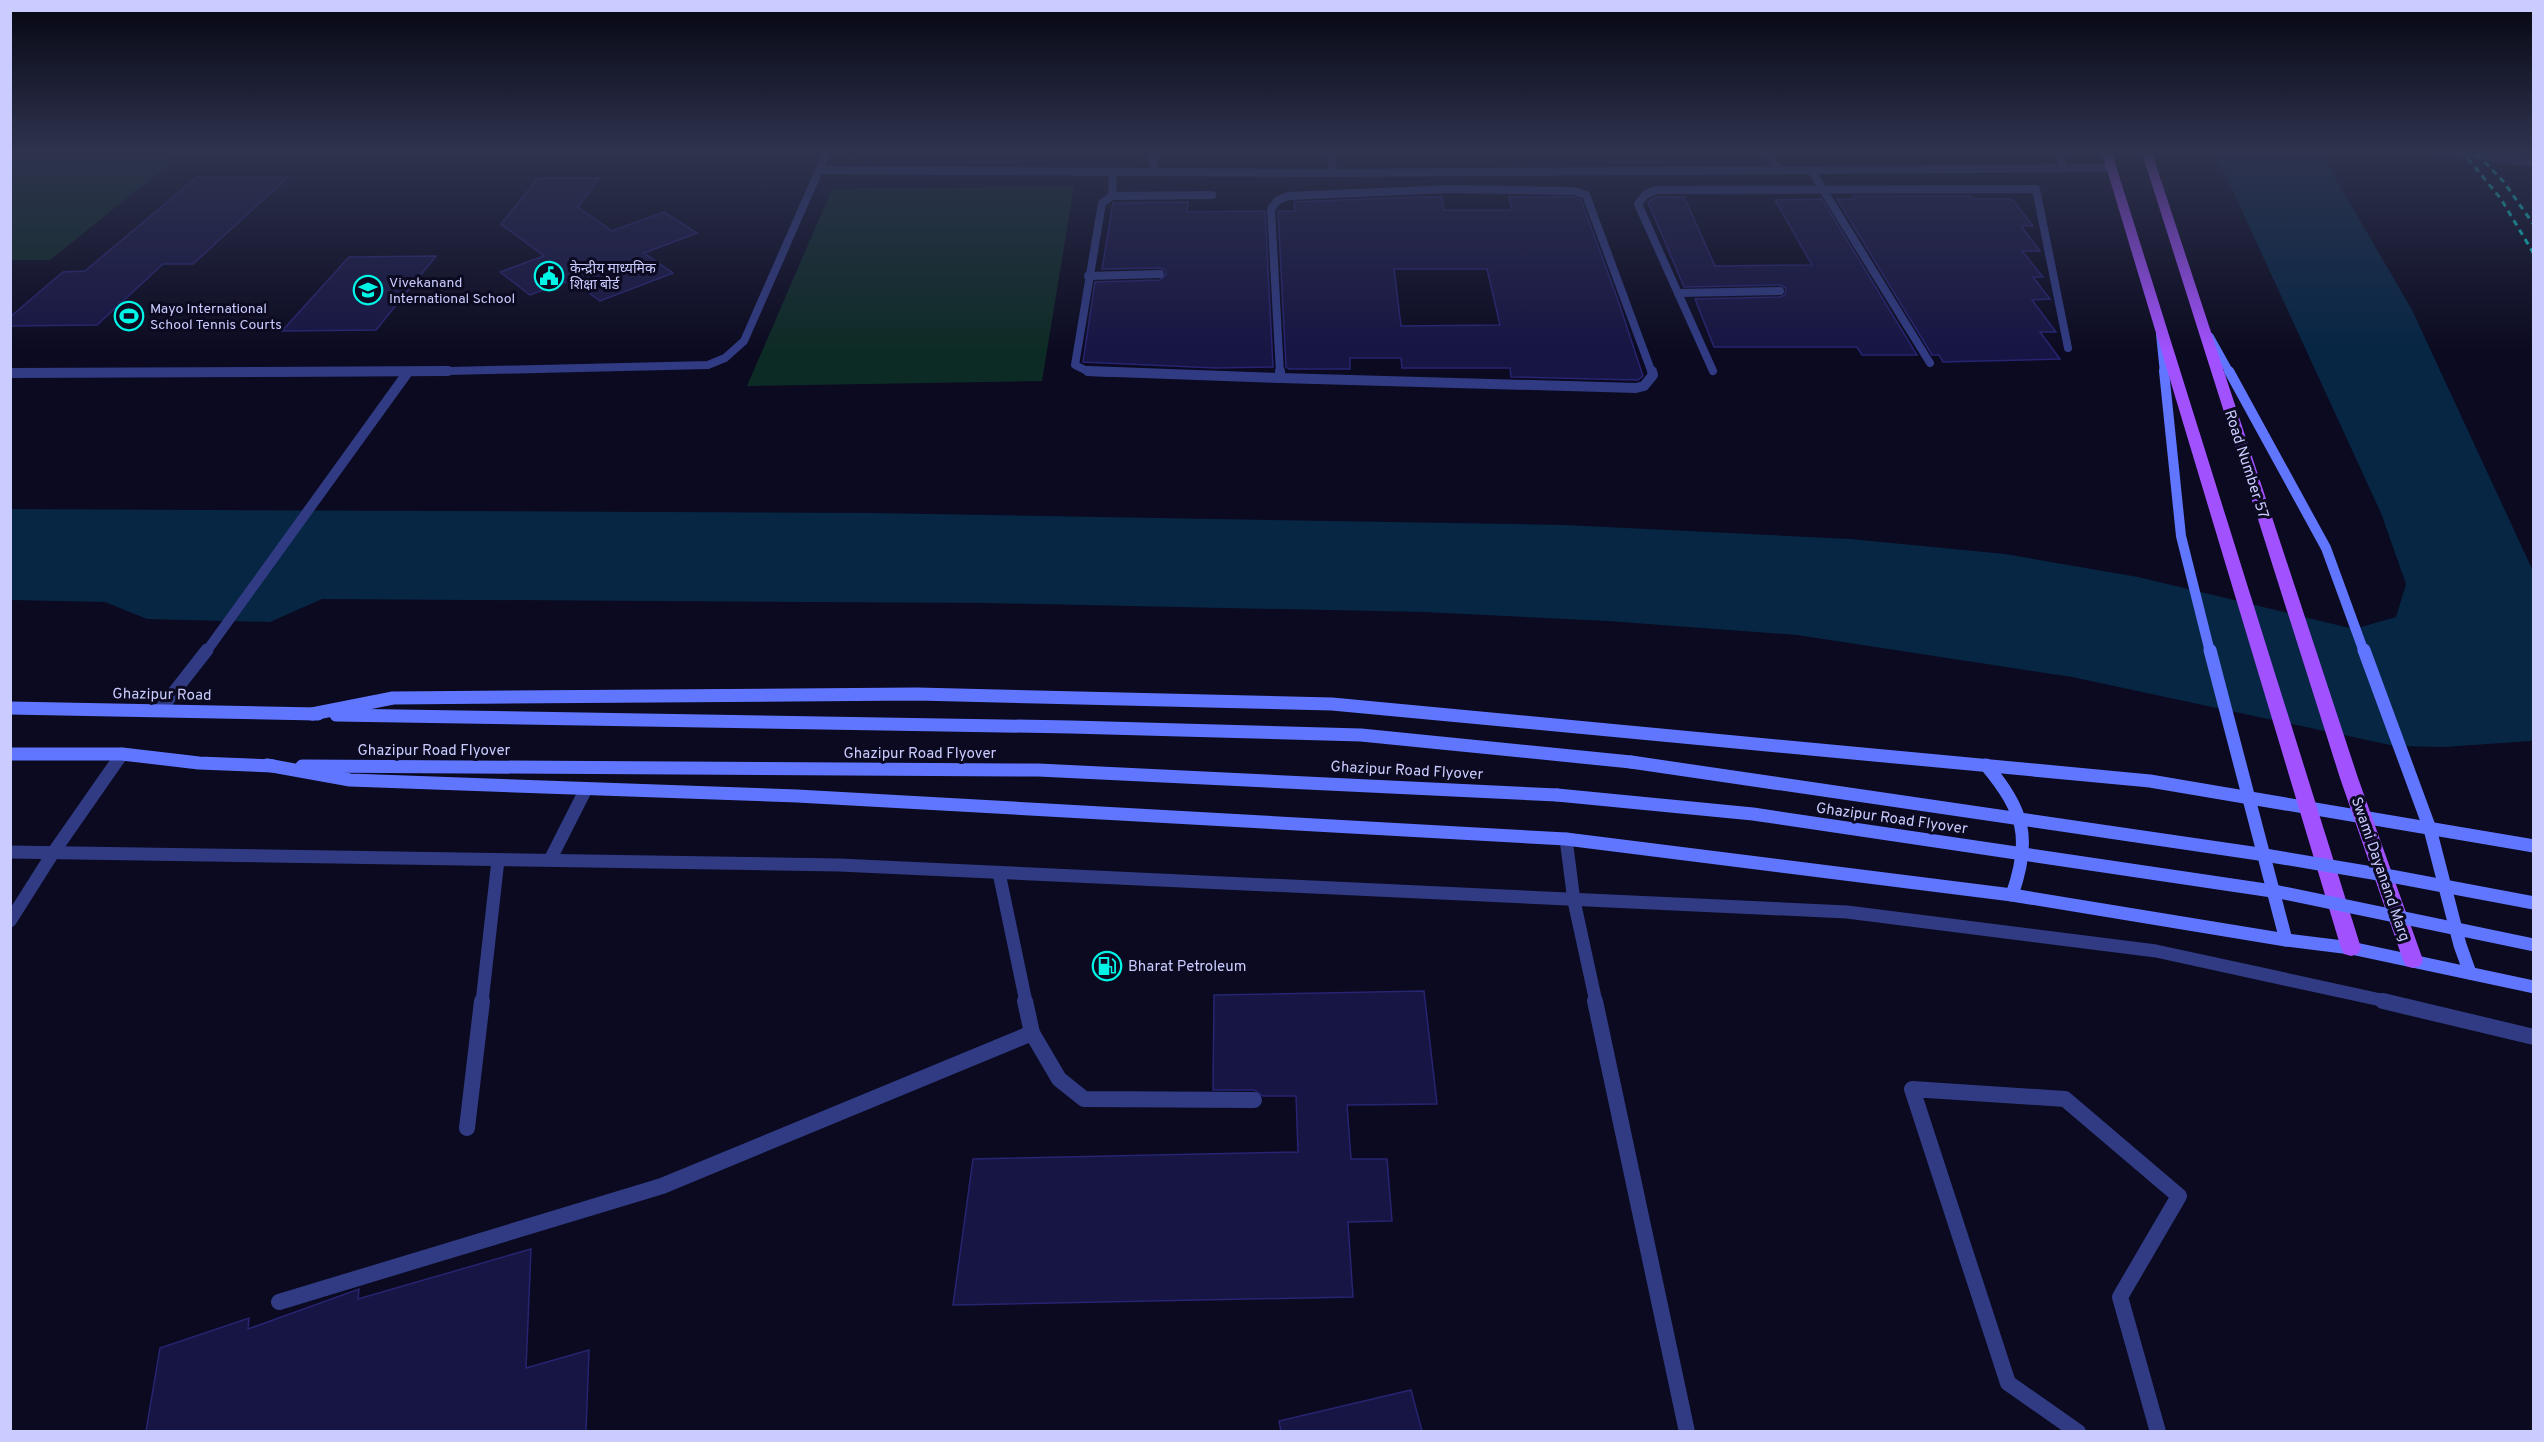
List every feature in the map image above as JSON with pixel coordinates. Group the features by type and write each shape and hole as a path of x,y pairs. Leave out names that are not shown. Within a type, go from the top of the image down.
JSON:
{"main road":[{"path":"2127,217 2351,948"},
{"name":"Road Number 57","path":"2168,217 2349,778"},
{"path":"2158,317 2181,536 2286,940"},
{"path":"2202,323 2326,548 2430,829 2460,945 2470,973"},
{"path":"312,714 393,698 917,694 1332,704 2150,781 2534,846"},
{"name":"Ghazipur Road","path":"10,708 312,714"},
{"name":"Ghazipur Road Flyover","path":"312,714 1071,727 1361,735 1631,762 1924,803 2472,890 2534,903"},
{"path":"10,754 122,754 199,763 267,765 350,780 797,795 1566,838 2012,895 2286,940 2351,948 2534,987"},
{"name":"Ghazipur Road Flyover","path":"267,765 1038,770 1557,795 1753,814 2279,891 2534,945"},
{"path":"1986,765 2008,790 2019,812 2026,843 2022,871 2012,895"},
{"name":"Swami Dayanand Marg","path":"2349,778 2413,960"}],"street":[{"path":"10,373 408,372 701,367 717,364 731,355 744,341 798,217"},
{"path":"1099,217 1075,365 1089,372 1636,388 1650,381 1653,375 1594,217"},
{"path":"1271,217 1281,379"},
{"path":"1644,217 1713,371"},
{"path":"1841,217 1930,363"},
{"path":"2042,217 2068,348"},
{"path":"1088,276 1160,274"},
{"path":"1678,293 1780,291"},
{"path":"160,710 201,659 408,372"},
{"path":"10,921 53,853 122,754"},
{"path":"550,860 586,789"},
{"path":"1566,838 1574,901 1687,1431"},
{"path":"10,852 839,865 1847,912 2156,951 2434,1012 2534,1037"},
{"path":"467,1128 498,860"},
{"path":"999,873 1032,1033 1060,1082 1070,1092 1084,1099 1254,1100"},
{"path":"279,1302 662,1186 1032,1033"},
{"path":"2078,1431 2007,1383 1912,1089 2064,1099 2179,1196 2120,1297 2158,1431"}],"green space":[{"path":"11,217 103,217 50,260 11,260"},
{"path":"820,217 1069,217 1042,381 747,386"}],"water":[{"path":"2245,217 2358,217 2412,310 2533,571 2533,738 2531,741 2444,747 2395,746 2072,677 1797,635 1608,621 1424,612 986,603 322,599 270,622 147,619 105,602 11,600 11,509 870,513 1565,525 1850,539 2005,554 2138,577 2354,629 2396,617 2406,584 2381,513"}],"building":[{"path":"149,217 244,217 193,264 163,264 97,325 10,326 10,317 63,272 85,271"},
{"path":"506,217 593,217 612,231 650,217 672,217 697,233 644,253 673,273 600,301 571,280 530,295 500,272 544,256 501,224"},
{"path":"1111,217 1265,217 1273,367 1215,368 1083,362 1095,282 1160,280 1166,274 1165,270 1160,268 1102,269"},
{"path":"1278,217 1587,217 1643,376 1638,380 1511,377 1510,368 1402,368 1401,358 1350,358 1350,369 1289,369 1286,367","holes":["1394,269 1487,269 1500,325 1401,326"]},
{"path":"1654,217 1693,217 1715,266 1812,265 1785,217 1833,217 1917,355 1862,355 1857,347 1714,347 1695,299 1780,297 1785,295 1786,288 1780,285 1684,287"},
{"path":"1848,217 2026,217 2033,226 2021,226 2040,251 2022,251 2043,277 2033,277 2050,299 2032,300 2056,332 2040,332 2060,359 1943,362 1939,355 1932,355"},
{"path":"436,256 376,330 282,331 349,257"},
{"path":"1424,991 1437,1104 1347,1105 1351,1159 1387,1159 1392,1221 1348,1222 1353,1297 953,1305 973,1159 1298,1152 1296,1096 1263,1096 1254,1090 1213,1090 1214,995"},
{"path":"531,1249 526,1368 589,1350 586,1431 146,1431 160,1348 249,1318 248,1329 359,1289 358,1299"},
{"path":"1411,1390 1422,1431 1281,1431 1279,1421"}],"railway":[{"path":"2512,217 2534,254"},
{"path":"2529,217 2534,225"}],"place":[{"name":"केन्द्रीय माध्यमिक शिक्षा बोर्ड","path":"549,276"},
{"name":"Vivekanand International School","path":"368,290"},
{"name":"Mayo International School Tennis Courts","path":"129,316"},
{"name":"Bharat Petroleum","path":"1107,966"}]}
